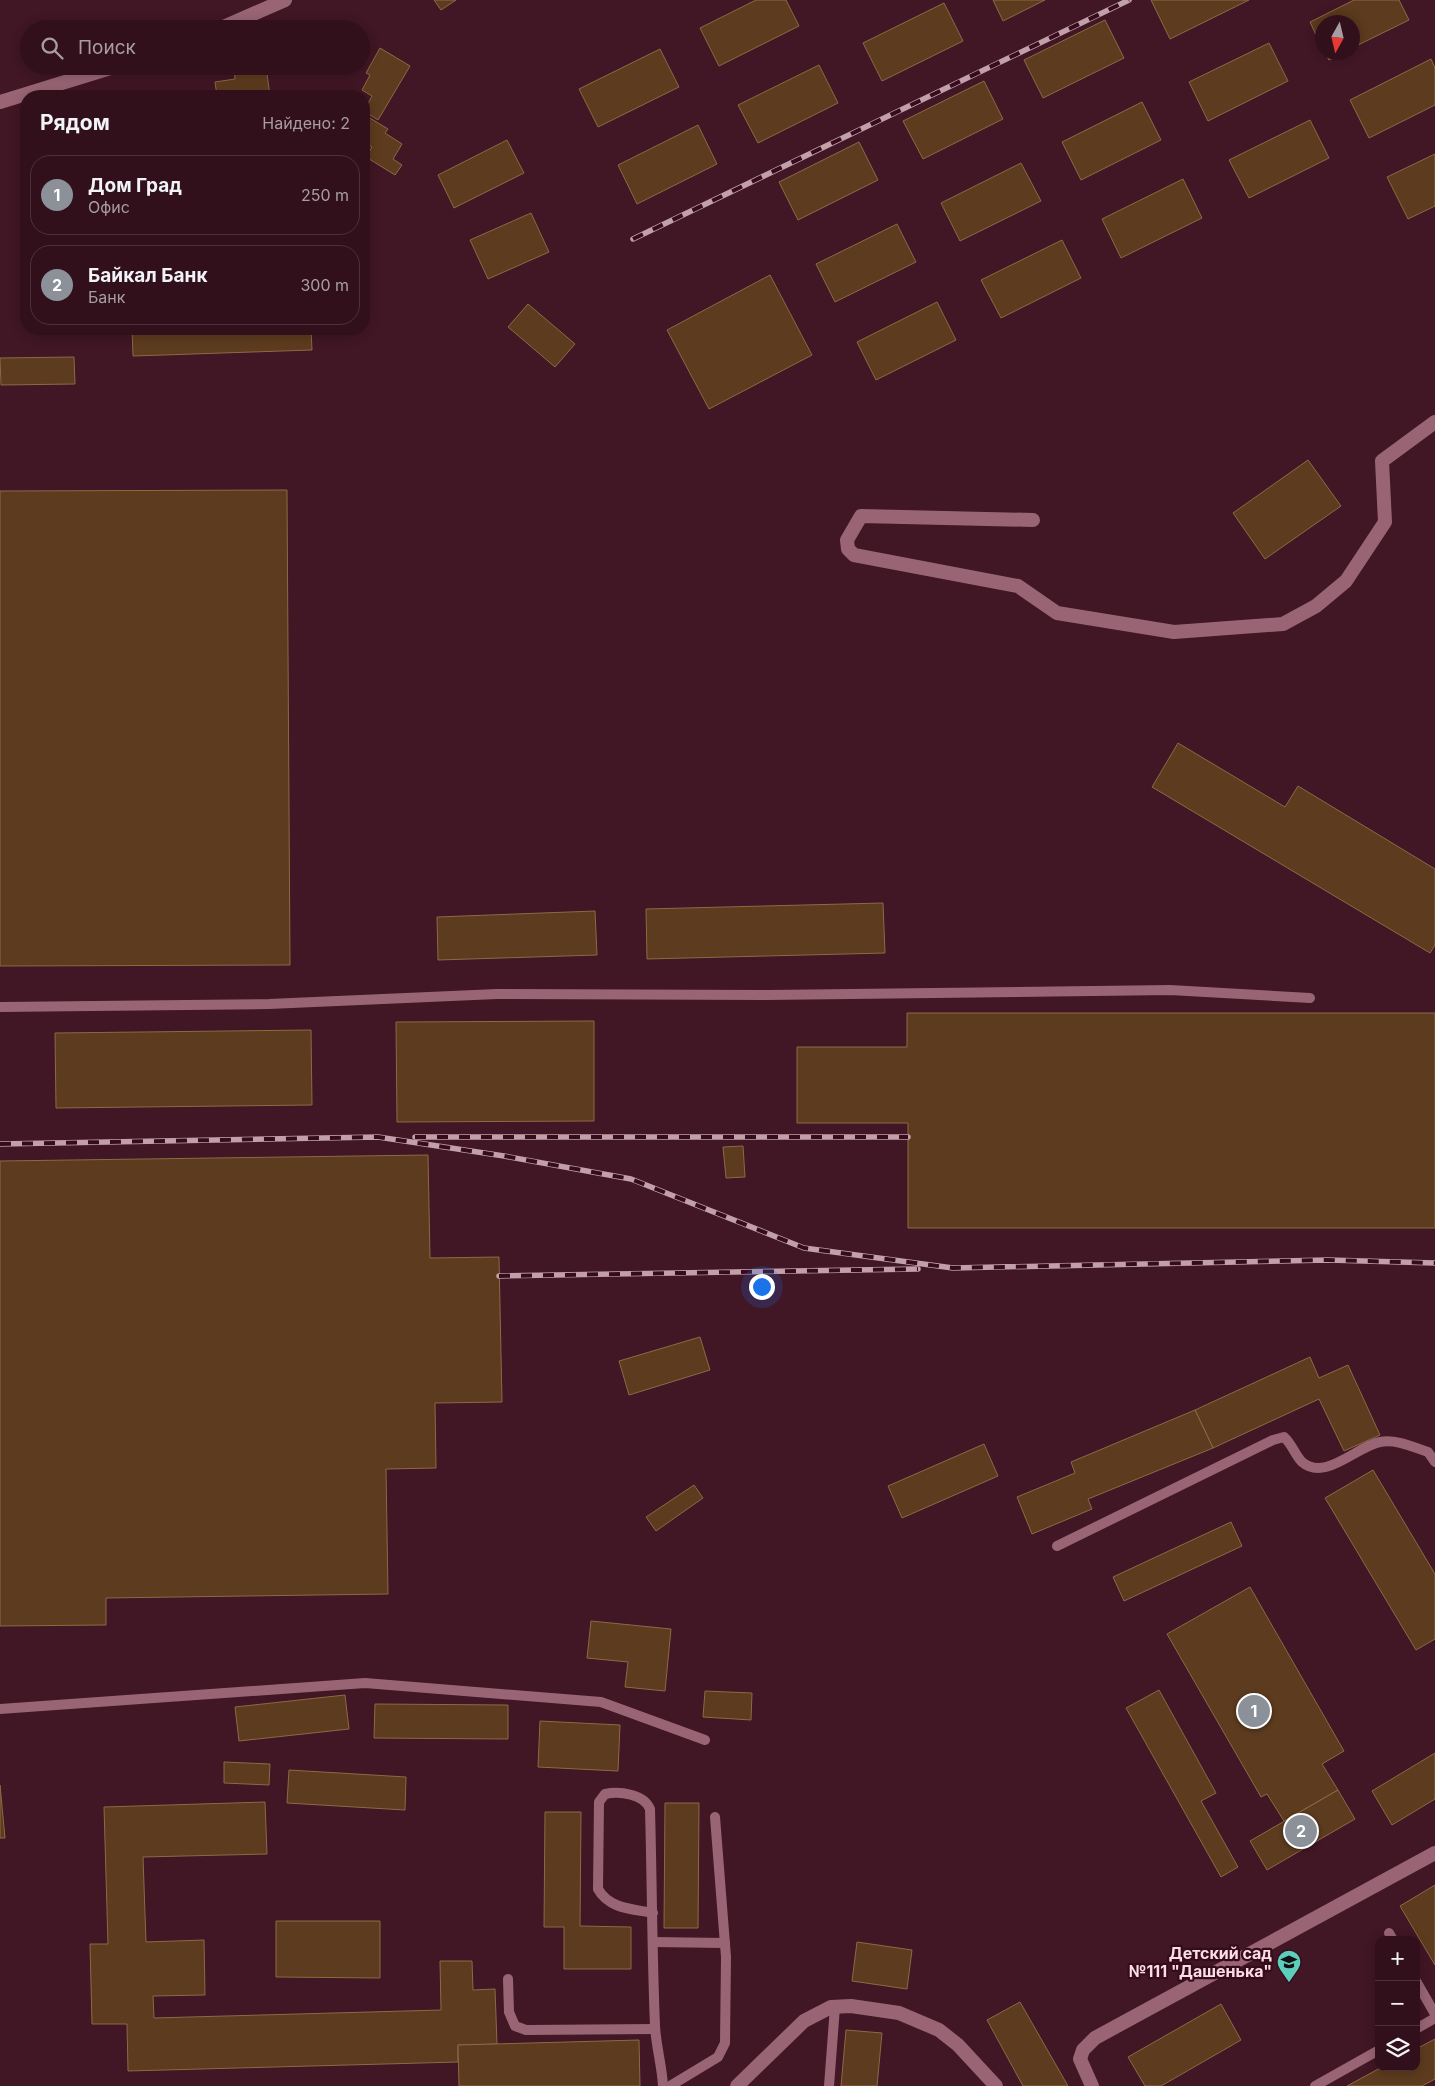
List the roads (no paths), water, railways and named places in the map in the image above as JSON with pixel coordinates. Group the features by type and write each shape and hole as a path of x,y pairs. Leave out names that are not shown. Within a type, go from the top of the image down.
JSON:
{"street":[{"path":"239,20 285,0"},
{"path":"39,90 88,75"},
{"path":"0,102 20,96"},
{"path":"1033,520 861,516 847,540 848,550 854,555 1018,586 1057,613 1174,632 1283,624 1316,606 1346,581 1385,522 1382,461 1435,422"},
{"path":"1092,2086 1080,2059 1083,2050 1096,2038 1435,1853"},
{"path":"738,2086 804,2021 835,2007 870,2007 899,2013 938,2030 958,2045 996,2086"}],"lane":[{"path":"0,1008 269,1004 497,994 767,995 1170,990 1310,998"},
{"path":"1057,1546 1273,1440 1284,1437 1290,1442 1302,1462 1316,1468 1328,1466 1377,1442 1389,1441 1428,1452 1435,1462"},
{"path":"0,1708 365,1683 601,1702 705,1740"},
{"path":"653,1913 612,1904 598,1889 599,1802 605,1794 636,1796 646,1802 650,1809 653,1913 655,2029 662,2064 663,2086"},
{"path":"670,2086 718,2057 725,2043 725,1943 715,1817"},
{"path":"653,1942 725,1943"},
{"path":"508,1979 509,2012 515,2026 526,2030 655,2029"},
{"path":"1420,1988 1435,2016 1420,2026"},
{"path":"829,2086 835,2007"},
{"path":"1315,2086 1375,2052"}],"railway":[{"path":"633,239 1129,0"},
{"path":"0,1144 378,1137 504,1156 631,1179 804,1248 953,1268 1328,1260 1435,1263"},
{"path":"415,1137 908,1137"},
{"path":"499,1276 918,1269"}],"place":[{"name":"Дом Град","path":"1254,1711"},
{"name":"Байкал Банк","path":"1301,1831"},
{"name":"Детский сад №111 \"Дашенька\"","path":"1289,1983"}]}
